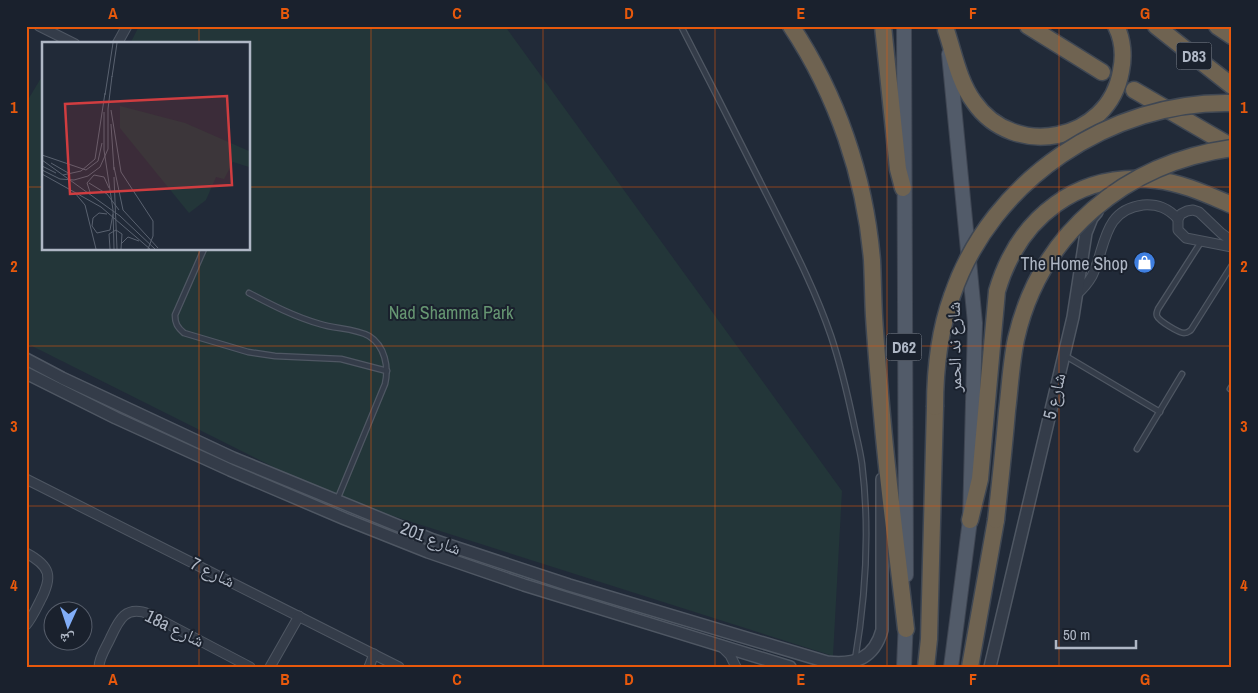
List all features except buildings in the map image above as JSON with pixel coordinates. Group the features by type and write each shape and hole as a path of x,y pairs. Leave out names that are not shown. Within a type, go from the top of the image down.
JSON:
{"highway":[{"path":"791,26 810,56 831,99 850,148 864,203 872,259 874,318 882,417 906,629"},
{"path":"882,26 898,169 903,188"},
{"path":"1028,26 1102,72"},
{"path":"946,28 966,88 974,102 985,115 998,125 1013,132 1046,137 1070,131 1092,120 1114,94 1120,79 1123,62 1122,46 1116,26"},
{"name":"D83","path":"1156,26 1232,86"},
{"name":"D83","path":"1217,26 1232,36"},
{"path":"1134,90 1232,147"},
{"path":"926,667 929,639 937,360 941,331 952,294 968,260 988,227 1012,197 1039,170 1070,148 1104,130 1140,116 1178,107 1216,102 1232,103"},
{"path":"970,667 996,520 1016,340 1036,285 1050,260 1067,237 1086,215 1109,196 1133,180 1159,167 1186,157 1232,147"},
{"path":"970,520 980,480 997,291 1002,272 1010,254 1033,223 1048,210 1081,190 1099,184 1128,179 1157,180 1176,184 1232,205"}],"main road":[{"name":"D62","path":"904,26 903,188 906,629 904,667"},
{"name":"شارع ند الحمر","path":"946,28 975,323 970,520 951,667"}],"street":[{"path":"39,26 71,42"},
{"path":"118,42 127,26"},
{"name":"شارع 5","path":"990,667 1077,294 1086,233 1092,218 1116,195 1128,189 1142,186 1176,184"},
{"path":"1077,294 1092,275 1106,233 1118,216 1133,208 1149,204 1167,209 1178,219"},
{"path":"1232,241 1220,233 1199,212 1187,211 1181,214 1178,219 1178,230 1186,238 1232,248"},
{"name":"شارع 201","path":"26,359 62,378 233,458 433,540 568,585 818,660 855,664"},
{"name":"شارع 201","path":"26,373 116,418 230,470 391,537 524,585 719,644 773,664 790,667"},
{"path":"855,664 873,650 882,630 882,417"},
{"name":"شارع 7","path":"26,480 399,667"},
{"path":"26,553 43,564 48,573 48,584 26,625"},
{"name":"18a شارع","path":"99,667 101,657 118,622 122,616 135,610 149,614 250,667"},
{"path":"270,667 299,616"},
{"path":"719,644 730,655 736,667"},
{"path":"369,667 374,654"}],"lane":[{"path":"681,26 802,266 831,336 862,463 865,493 865,585 855,664"},
{"path":"1201,241 1158,308 1156,313 1161,321 1182,333 1187,333 1191,330 1232,264"},
{"path":"204,250 176,315 175,322 184,333 248,352 275,356 309,356 340,359 387,371"},
{"path":"249,293 306,320 368,336 382,351 387,371 385,384 336,501"},
{"path":"1063,354 1160,412"},
{"path":"1138,449 1182,374"}],"green space":[{"name":"Nad Shamma Park","path":"139,26 505,26 842,491 833,656 333,497 26,343 26,103 42,76 42,250 250,250 250,42 131,42"}],"place":[{"name":"The Home Shop","path":"1144,263"}]}
